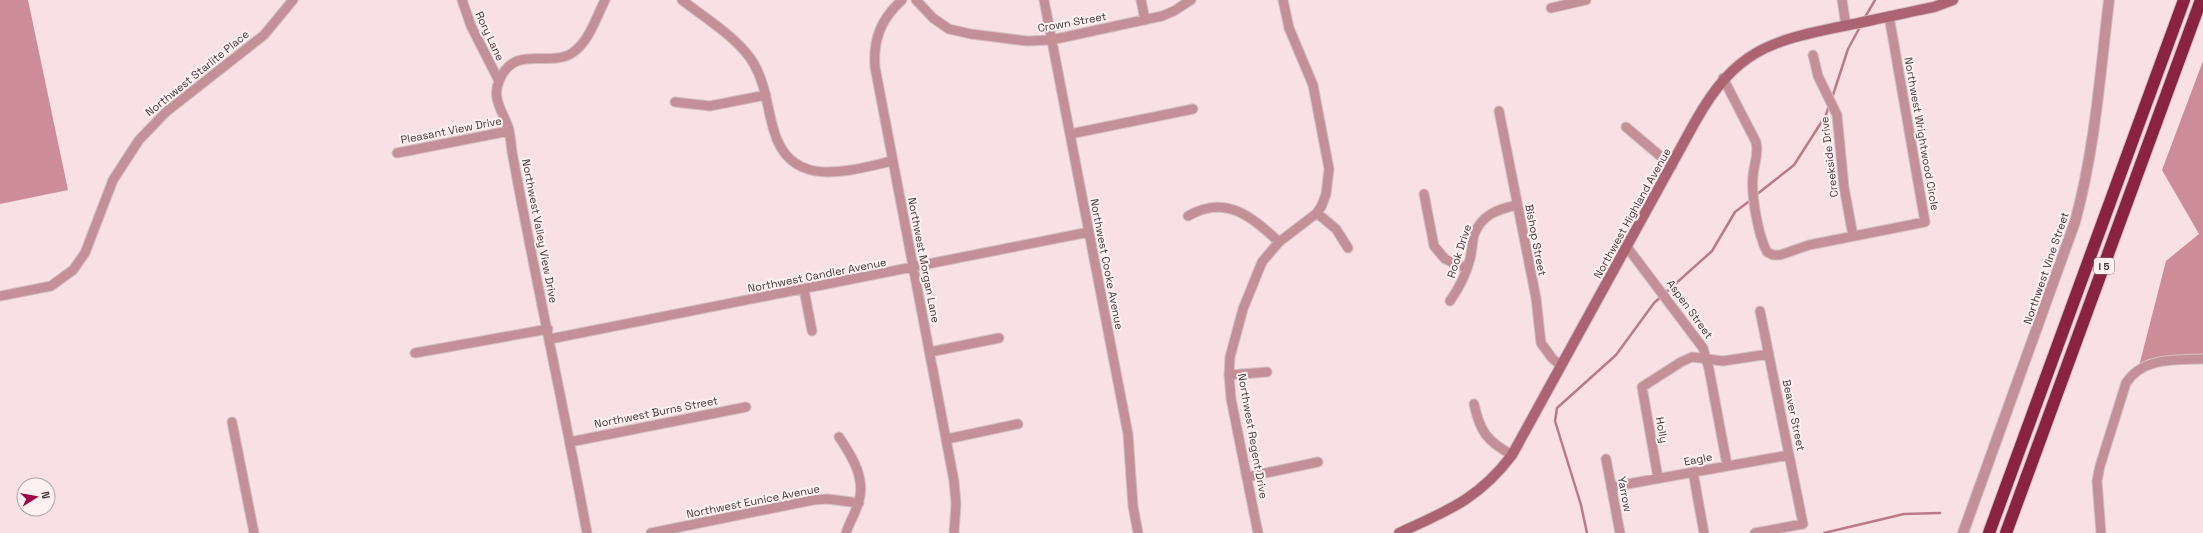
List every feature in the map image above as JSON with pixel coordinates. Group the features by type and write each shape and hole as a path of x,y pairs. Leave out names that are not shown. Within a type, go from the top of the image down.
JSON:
{"highway":[{"name":"I 5","path":"1989,533 2184,0"},
{"name":"I 5","path":"2006,533 2201,0"}],"main road":[{"name":"Northwest Highland Avenue","path":"1399,533 1458,506 1474,495 1489,482 1512,455 1705,104 1724,78 1744,61 1767,45 1792,36 1934,7 1953,0"}],"street":[{"name":"Northwest Starlite Place","path":"0,296 51,286 73,270 85,253 113,180 139,140 166,112 264,34 293,0"},
{"name":"Rory Lane","path":"462,0 471,26 499,81"},
{"path":"499,81 508,68 522,59 531,57 556,58 576,50 587,36 605,0"},
{"path":"682,0 746,51 761,78 774,131 785,154 805,168 831,173 892,161"},
{"name":"Northwest Morgan Lane","path":"902,0 884,19 875,44 875,67 930,352 955,492 954,533"},
{"name":"Crown Street","path":"916,0 933,18 949,28 960,32 1027,41 1051,40 1145,20 1174,11 1191,0"},
{"name":"Northwest Cooke Avenue","path":"1044,0 1128,434 1133,506 1138,533"},
{"path":"1141,0 1145,20"},
{"name":"Northwest Regent Drive","path":"1258,533 1231,399 1229,374 1234,338 1262,262 1279,242 1317,213 1322,205 1329,182 1327,150 1313,85 1289,28 1283,0"},
{"path":"1551,8 1586,0"},
{"path":"1842,0 1846,26"},
{"name":"Northwest Vine Street","path":"1963,533 2075,222 2092,146 2109,0"},
{"name":"Northwest Wrightwood Circle","path":"1724,78 1756,142 1758,149 1752,185 1761,235 1767,252 1773,255 1780,255 1809,245 1925,222 1889,16"},
{"name":"Creekside Drive","path":"1813,55 1818,76 1837,115 1844,187 1853,236"},
{"name":"Northwest Valley View Drive","path":"499,81 497,102 509,131 530,251 548,329 588,533"},
{"path":"674,102 710,106 766,95"},
{"path":"1070,134 1193,109"},
{"name":"Bishop Street","path":"1499,111 1540,320 1541,343 1552,358 1561,366"},
{"path":"1626,127 1672,166"},
{"name":"Pleasant View Drive","path":"397,153 509,131"},
{"path":"1424,194 1434,246 1446,259 1467,269"},
{"name":"Rook Drive","path":"1450,301 1467,269 1474,236 1482,221 1494,211 1517,205"},
{"path":"1188,216 1214,207 1236,210 1254,219 1279,242"},
{"path":"1317,213 1336,228 1348,248"},
{"name":"Northwest Candler Avenue","path":"550,339 804,290 1089,232"},
{"name":"Aspen Street","path":"1627,247 1703,348 1727,465"},
{"path":"804,290 812,331"},
{"name":"Beaver Street","path":"1755,533 1803,524 1760,311"},
{"path":"415,353 548,329"},
{"path":"930,352 1000,338"},
{"path":"1706,358 1723,361 1769,354"},
{"name":"Holly","path":"1658,478 1642,387 1688,359 1706,358"},
{"path":"2101,533 2097,482 2100,466 2126,383 2131,374 2144,366 2169,360 2203,359"},
{"path":"1229,374 1267,372"},
{"path":"1474,404 1477,421 1484,434 1489,440 1512,455"},
{"name":"Northwest Burns Street","path":"570,442 746,407"},
{"path":"232,422 254,533"},
{"path":"946,439 1018,424"},
{"path":"839,437 851,454 857,469 861,492 859,503 846,533"},
{"name":"Eagle","path":"1611,487 1790,454"},
{"name":"Yarrow","path":"1606,459 1620,533"},
{"path":"1247,476 1318,462"},
{"path":"1693,472 1704,533"},
{"name":"Northwest Eunice Avenue","path":"651,533 813,500 828,499 859,503"}],"shaded area":[{"path":"0,0 28,0 68,190 0,204"},
{"path":"2203,61 2203,354 2138,370 2166,261 2199,234 2162,170"}],"waterway":[{"path":"1864,19 1875,0"},
{"path":"1832,98 1848,49 1861,25"},
{"path":"1756,195 1794,165 1826,115 1829,105"},
{"path":"1587,533 1581,505 1555,421 1557,408 1616,355 1654,303 1712,251 1735,212 1752,199"},
{"path":"1824,533 1904,514 1940,513"}]}
